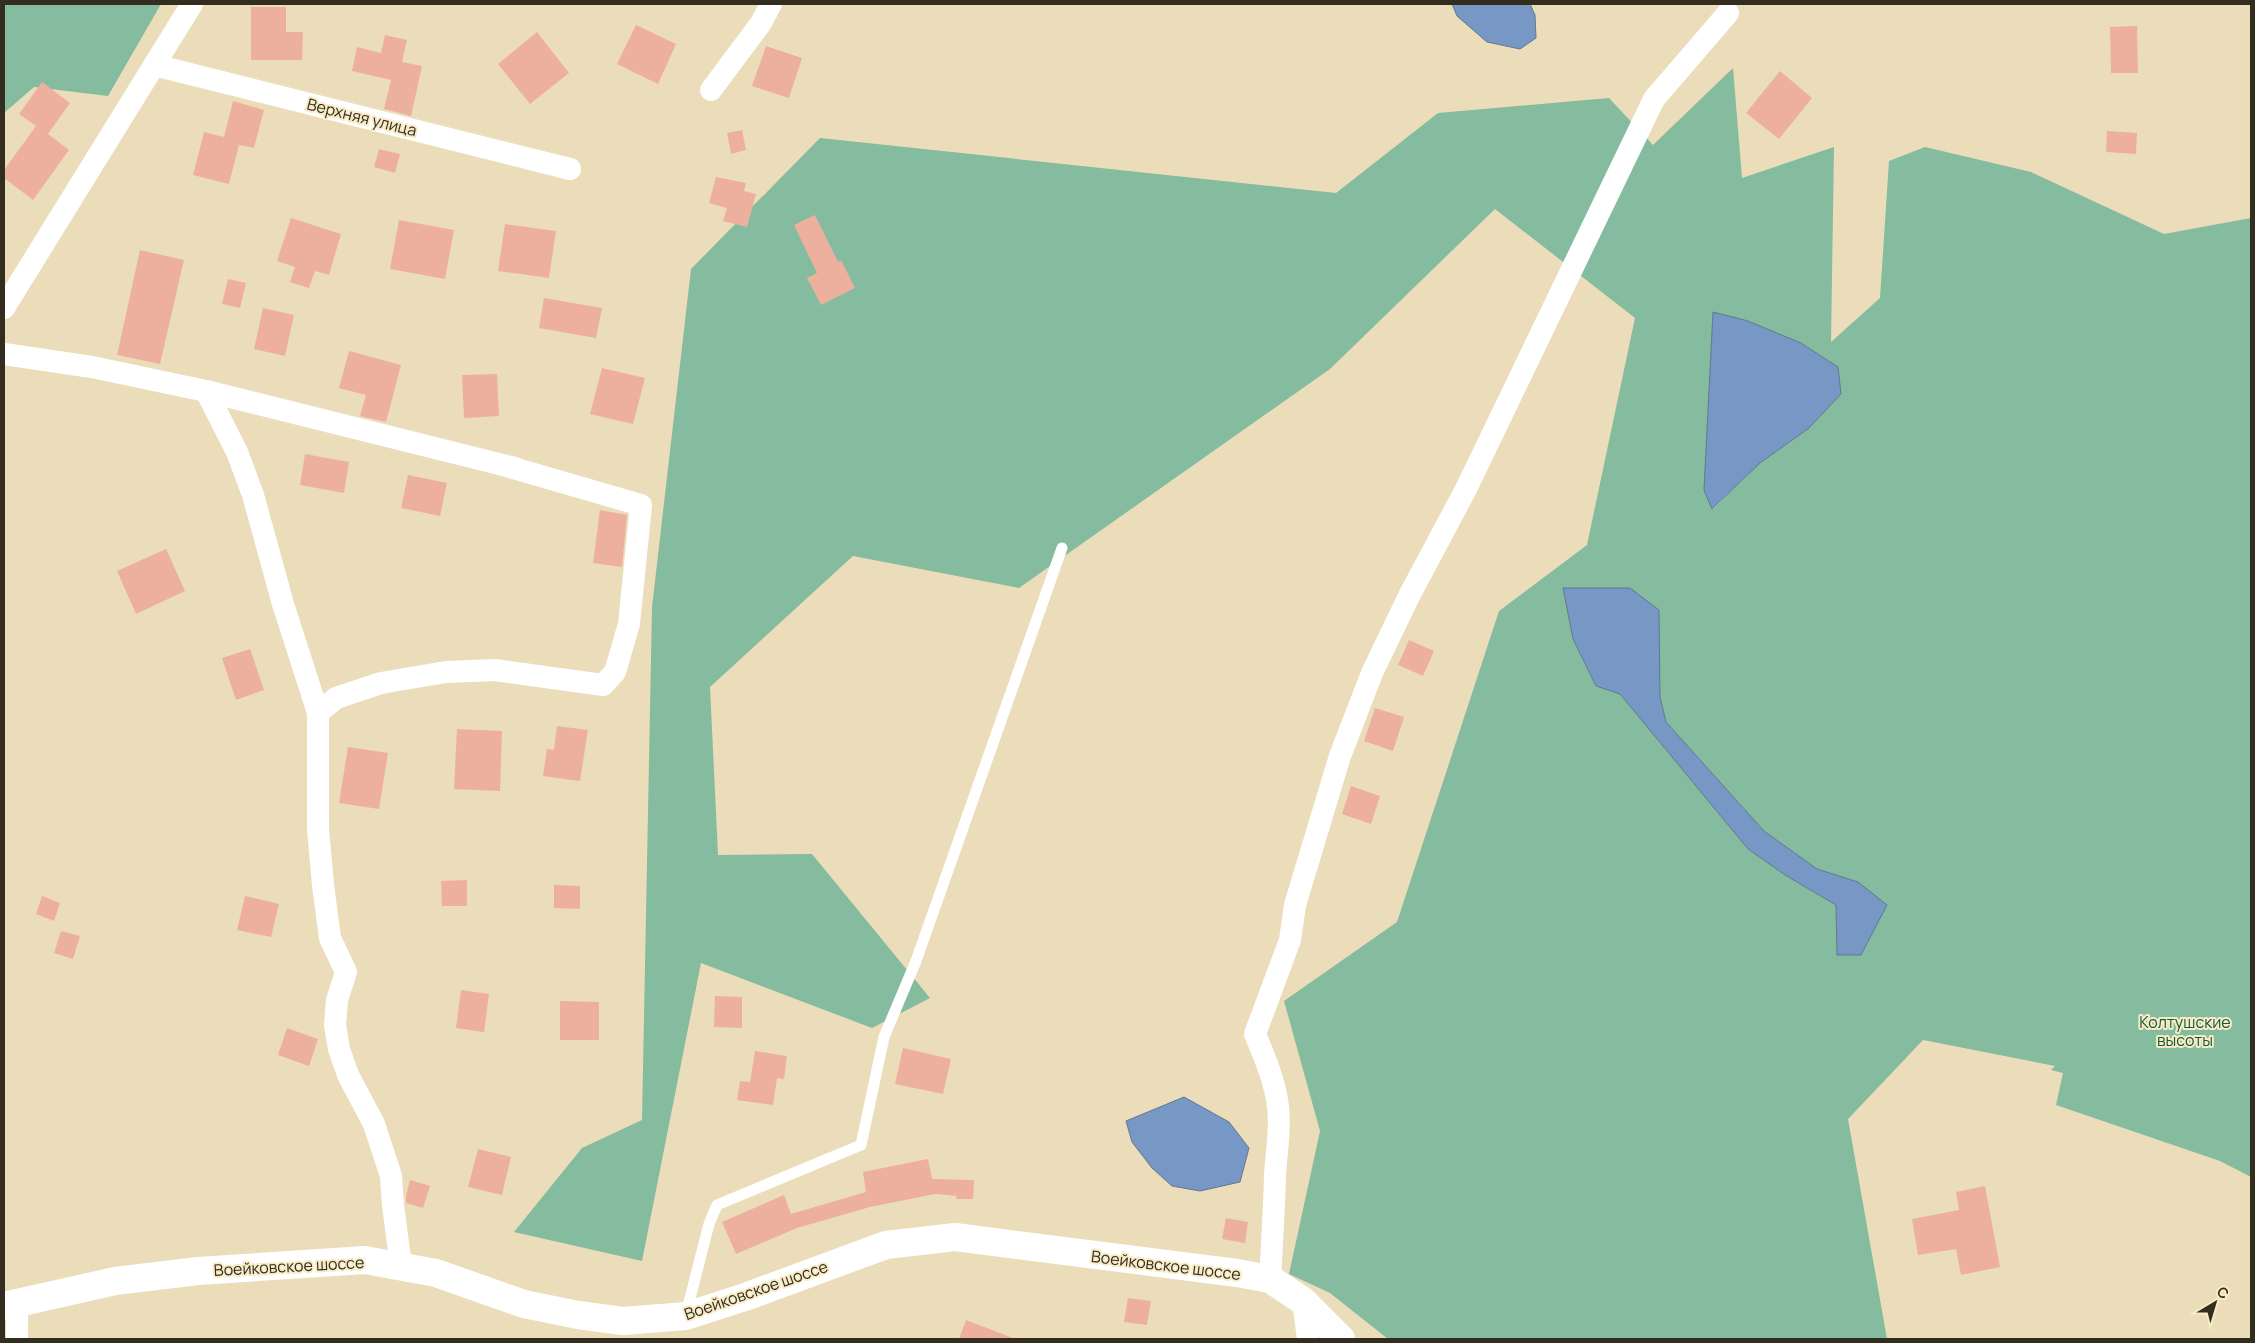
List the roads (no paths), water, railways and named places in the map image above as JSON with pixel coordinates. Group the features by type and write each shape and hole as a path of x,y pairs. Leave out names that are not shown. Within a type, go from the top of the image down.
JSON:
{"street":[{"path":"4,308 192,4"},
{"path":"711,90 761,23 771,4"},
{"path":"1270,1279 1275,1174 1279,1142 1278,1107 1271,1072 1255,1034 1290,940 1296,905 1340,756 1372,673 1409,596 1471,480 1654,99 1728,13"},
{"name":"Верхняя улица","path":"154,65 570,170"},
{"path":"4,354 92,367 206,391 509,466 641,505 629,624 615,672 603,685 495,670 446,672 381,684 336,698 318,712"},
{"path":"206,391 236,452 253,495 282,604 318,712 318,830 323,885 330,938 346,972 337,1000 335,1025 339,1049 348,1074 374,1124 391,1176 401,1266"},
{"name":"Воейковское шоссе","path":"10,1305 115,1281 198,1271 365,1260 436,1273 524,1304 578,1315 623,1321 686,1316 886,1245 955,1237 1238,1273 1270,1279 1303,1301 1341,1339"},
{"path":"1303,1301 1308,1339"},
{"path":"10,1305 17,1339"}],"lane":[{"path":"686,1316 709,1224 717,1205 861,1145 884,1037 916,961 1062,548"}],"water":[{"path":"1452,4 1530,4 1535,15 1536,38 1520,49 1487,42 1457,16"},
{"path":"1713,312 1748,321 1801,343 1838,367 1841,394 1809,428 1760,463 1712,509 1704,490"},
{"path":"1563,588 1630,588 1659,610 1660,697 1666,722 1764,831 1817,869 1858,882 1887,905 1861,955 1837,955 1836,905 1785,875 1748,849 1620,694 1596,686 1573,639"},
{"path":"1184,1097 1229,1122 1249,1148 1240,1182 1200,1191 1172,1186 1152,1168 1132,1142 1126,1121"}],"park label":[{"name":"Колтушские высоты","path":"2185,1031"}]}
